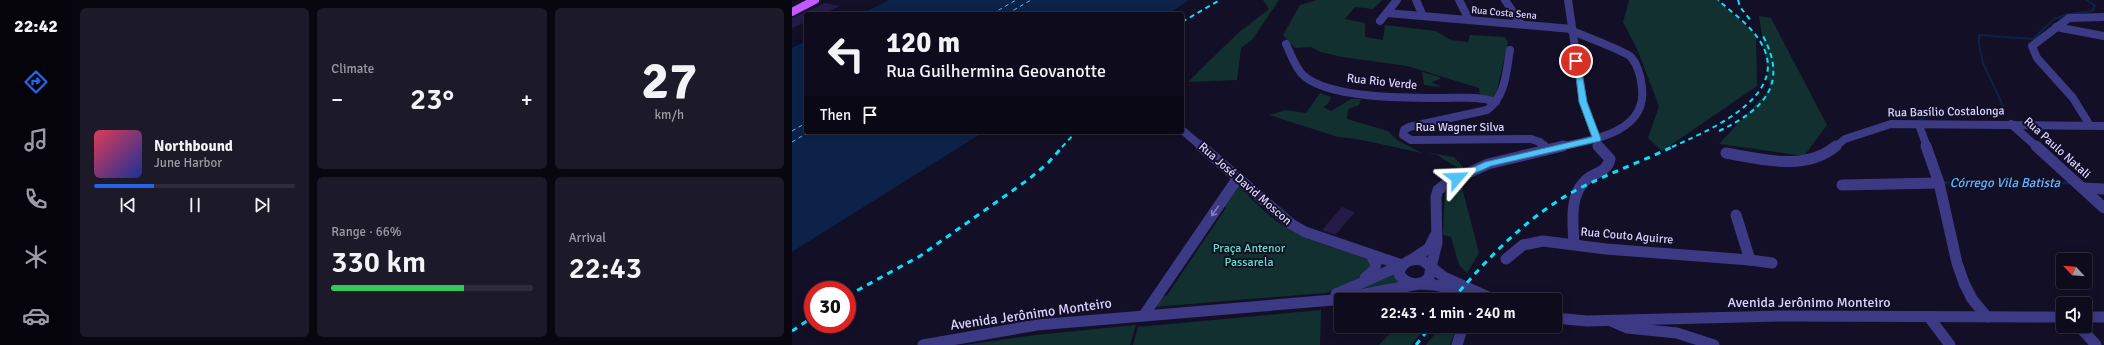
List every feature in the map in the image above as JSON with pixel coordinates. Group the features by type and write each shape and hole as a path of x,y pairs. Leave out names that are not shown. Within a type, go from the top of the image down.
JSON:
{"main road":[{"path":"792,12 814,0"}],"street":[{"path":"1380,21 1397,0"},
{"path":"1416,0 1423,16"},
{"path":"1459,0 1469,20"},
{"path":"1505,0 1521,24"},
{"path":"1568,0 1580,91 1597,139 1598,146 1609,157 1610,163 1602,171 1585,180 1574,202 1572,214 1574,244"},
{"name":"Rua Costa Sena","path":"1386,13 1521,24 1572,30 1628,54 1638,69 1642,83 1643,97 1634,114 1622,129 1597,139 1488,164 1457,178"},
{"path":"2089,124 2073,98 2038,58 2032,46 2062,22 2075,17 2104,17"},
{"path":"2056,27 2104,36"},
{"name":"Rua Rio Verde","path":"1286,44 1304,76 1327,87 1380,96 1480,98 1496,102"},
{"path":"1496,102 1502,92 1510,50"},
{"name":"Rua Wagner Silva","path":"1496,102 1487,110 1410,127 1404,130 1403,135 1411,140 1531,139 1540,142 1546,150"},
{"name":"Rua Basílio Costalonga","path":"1726,153 1780,162 1799,161 1828,153 1845,139 1874,128 1891,124 2089,124 2104,126"},
{"name":"Rua Paulo Natali","path":"2011,124 2104,208"},
{"path":"1919,125 1939,183 1957,263 1964,283 1972,299 1987,317"},
{"name":"Rua José David Moscon","path":"1184,132 1291,224 1305,232 1370,254 1406,263"},
{"path":"1144,315 1237,179"},
{"path":"1842,185 1939,183"},
{"path":"1431,267 1423,261 1406,263 1399,274 1402,280 1410,284 1419,284 1429,278 1432,272 1431,267 1437,247 1435,236 1436,193 1446,184"},
{"path":"2082,188 2104,189"},
{"path":"1736,215 1750,260"},
{"name":"Avenida Jerônimo Monteiro","path":"1313,301 1351,288 1406,263 1429,248 1435,236"},
{"name":"Rua Couto Aguirre","path":"1506,259 1520,247 1532,242 1543,241 1606,249 1772,263"},
{"path":"1351,288 1368,277 1376,268 1376,261 1370,254"},
{"name":"Avenida Jerônimo Monteiro","path":"1431,267 1469,293"},
{"name":"Avenida Jerônimo Monteiro","path":"923,345 1037,325 1333,300 1419,284 1435,285 1463,293"},
{"name":"Avenida Jerônimo Monteiro","path":"1562,319 1611,321 1782,316 2056,317"},
{"path":"1930,317 1950,345"},
{"path":"2092,317 2104,317"},
{"path":"1611,321 1627,328 1670,331 1706,344"},
{"path":"1457,345 1461,333"},
{"path":"2085,333 2096,345"}],"green space":[{"path":"1263,0 1279,0 1252,40 1241,48 1237,80 1188,82 1238,33 1269,9"},
{"path":"1317,0 1382,0 1373,9 1355,7 1345,19 1365,23 1365,37 1383,40 1385,25 1436,31 1451,40 1468,42 1470,35 1505,37 1508,42 1495,99 1480,96 1479,88 1407,66 1342,57 1321,52 1311,47 1295,48 1283,35 1300,5"},
{"path":"1629,0 1717,0 1756,35 1757,86 1662,151 1648,138 1659,106 1637,49 1623,22"},
{"path":"1759,16 1771,18 1827,125 1804,156 1719,144 1770,89"},
{"path":"1422,72 1440,77 1440,79 1432,82 1441,87 1424,85"},
{"path":"1320,93 1331,97 1328,104 1323,107 1331,111 1351,99 1361,99 1359,105 1348,109 1347,119 1388,131 1397,140 1422,153 1357,139 1338,137 1269,115 1286,110 1306,113"},
{"path":"1424,152 1454,157 1465,169 1461,170 1437,155"},
{"path":"1453,176 1460,180 1479,253 1467,273 1459,265 1451,237 1443,235 1445,190 1442,182"},
{"name":"Praça Antenor Passarela","path":"1238,185 1260,207 1285,227 1303,237 1368,260 1371,264 1368,269 1351,282 1325,293 1154,307 1155,300 1167,295 1226,208 1222,204"},
{"path":"1391,274 1405,284 1353,290"},
{"path":"1321,310 1320,345 1133,345 1138,327"},
{"path":"1136,325 1130,345 964,345 1035,335"},
{"path":"1390,333 1421,333 1411,345 1379,345"},
{"path":"1435,333 1454,333 1450,345 1426,345"}],"water":[{"path":"889,0 1189,0 1171,12 865,12"},
{"path":"804,42 804,134 981,134 792,252 792,48"}],"pier":[{"path":"981,134 983,134 792,254 792,252"}],"building":[{"path":"825,3 840,6 827,12 805,12"},
{"path":"804,13 804,23 792,28 792,18"},
{"path":"1342,207 1355,212 1335,235 1322,230"}],"waterway":[{"path":"1918,121 1928,116 1948,113 1981,115 2002,114 2004,108 1983,63 1979,44 1979,35 2033,39 2054,19 2068,14 2092,11 2095,6 2087,0"},
{"name":"Córrego Vila Batista","path":"1942,183 2069,183"}],"ferry route":[{"path":"995,12 1016,0"},
{"path":"1010,12 1031,0"},
{"path":"792,131 804,124"},
{"path":"792,142 806,134"}],"railway":[{"path":"1184,21 1220,0"},
{"path":"1672,147 1703,133 1738,112 1753,99 1763,85 1768,69 1765,51 1761,43 1757,36 1745,23 1718,0"},
{"path":"1738,0 1740,7 1752,22"},
{"path":"1719,131 1748,114 1759,105 1767,94 1772,82 1773,69 1770,53 1763,36"},
{"path":"1062,147 1074,134"},
{"path":"856,291 920,256 1029,179 1048,163 1063,146"},
{"path":"1458,293 1478,270 1506,242 1536,216 1552,205 1569,194 1595,181 1674,146"},
{"path":"792,331 804,323"},
{"path":"1416,345 1425,333"}],"route":[{"path":"1457,178 1488,164 1597,139 1580,91 1576,61"}]}
